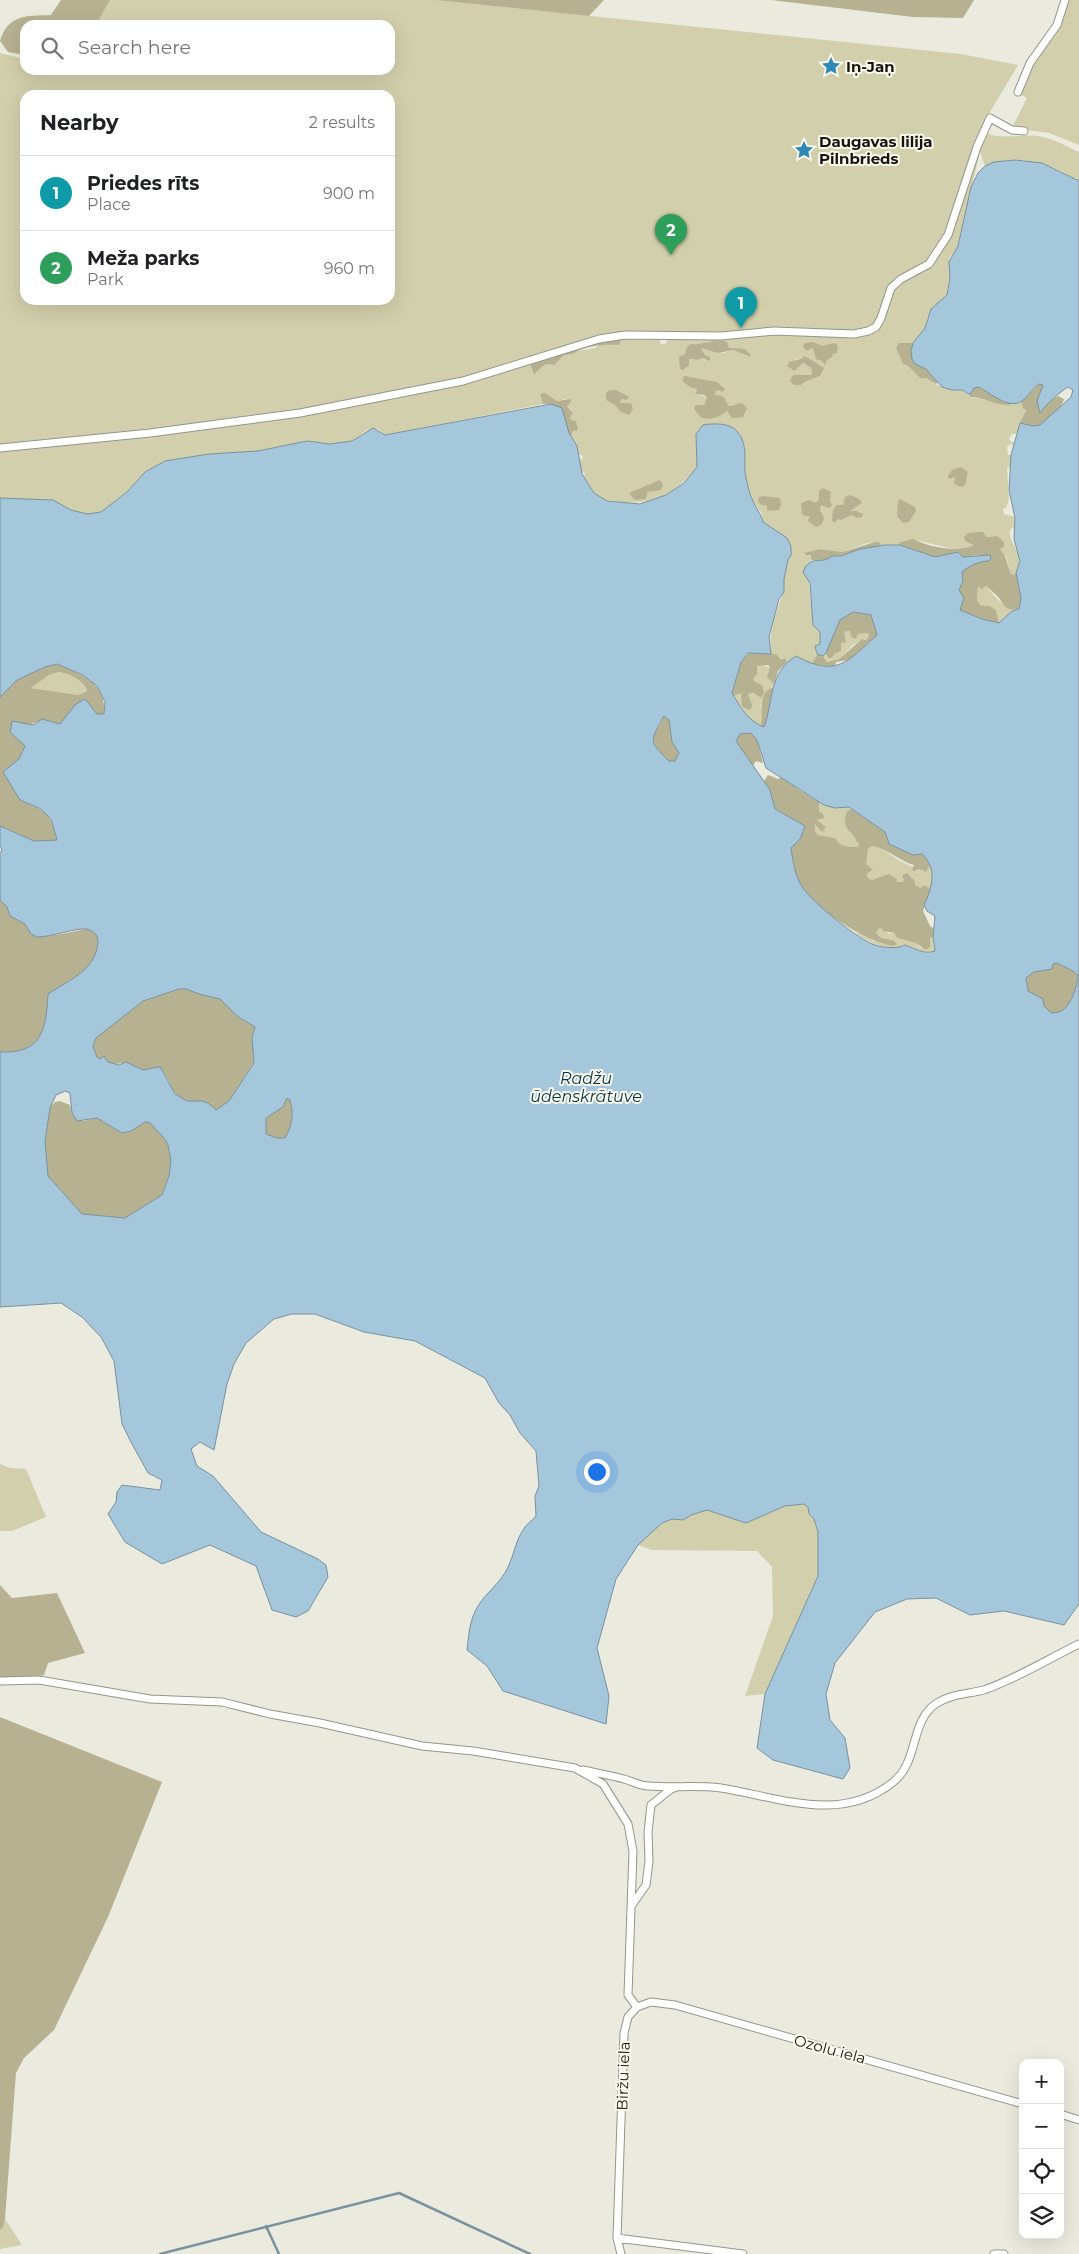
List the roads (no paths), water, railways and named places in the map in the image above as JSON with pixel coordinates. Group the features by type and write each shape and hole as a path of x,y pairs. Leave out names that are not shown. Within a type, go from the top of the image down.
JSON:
{"street":[{"path":"1018,92 1030,64 1046,43 1057,24 1066,0"},
{"path":"0,448 150,433 300,413 463,381 600,339 625,336 721,336 774,331 854,334 868,331 876,327 892,288 901,279 929,264 948,235 976,148 990,118 1012,130 1024,131"},
{"path":"0,1681 39,1680 150,1698 222,1702 422,1746 575,1768 647,1786 720,1788 793,1804 812,1806 855,1801 876,1795 893,1782 904,1770 913,1752 917,1733 924,1715 937,1703 960,1694 983,1690 1079,1644"},
{"path":"575,1768 603,1784 628,1824 633,1851 628,1995 637,2007"},
{"path":"632,1905 646,1885 651,1805 671,1789 679,1786"},
{"name":"Ozolu iela","path":"637,2007 651,2002 675,2005 1019,2103"},
{"name":"Biržu iela","path":"621,2254 617,2238 624,2028 628,2017 637,2007"},
{"path":"1064,2115 1079,2120"},
{"path":"617,2238 743,2254"},
{"path":"994,2254 1004,2254"}],"water":[{"name":"Radžu ūdenskrātuve","path":"1015,160 1042,163 1079,181 1079,1604 1064,1625 1004,1611 970,1615 936,1598 907,1599 875,1612 835,1663 826,1694 830,1720 845,1738 850,1768 843,1779 773,1760 757,1748 765,1694 818,1576 818,1532 814,1519 809,1514 808,1507 804,1504 785,1506 746,1523 707,1510 691,1515 683,1520 672,1519 662,1523 638,1545 616,1579 597,1648 609,1696 606,1724 503,1691 487,1666 467,1650 471,1623 475,1611 505,1573 520,1535 536,1516 535,1496 539,1486 536,1451 520,1433 510,1415 499,1403 485,1378 415,1341 364,1332 315,1314 292,1314 274,1319 246,1343 234,1364 227,1384 214,1450 200,1442 191,1449 197,1466 213,1476 261,1532 318,1559 326,1565 328,1577 308,1611 296,1617 272,1610 256,1566 210,1545 162,1564 125,1542 108,1514 116,1502 117,1492 122,1485 160,1490 162,1480 148,1473 122,1424 114,1361 101,1337 82,1317 61,1303 0,1307 0,1052 14,1052 25,1049 33,1044 39,1037 46,1019 48,994 73,979 87,967 93,960 98,941 94,933 86,929 37,937 31,934 25,924 10,916 7,907 0,900 0,853 2,850 0,845 0,826 34,841 57,840 51,819 41,809 20,800 3,772 19,759 25,746 10,732 12,721 33,725 42,719 60,724 76,704 85,699 97,714 104,714 105,702 97,686 83,675 57,664 45,667 17,680 0,697 0,498 53,500 71,510 87,514 101,512 127,492 145,472 165,461 209,454 258,451 307,441 330,444 352,441 373,428 385,435 551,404 562,408 569,433 577,446 582,474 594,493 607,501 640,504 666,495 684,483 697,467 696,434 703,425 727,425 738,432 742,438 745,455 745,473 749,490 763,522 787,538 791,546 791,555 784,579 784,592 779,599 769,637 771,654 748,653 741,662 732,693 749,718 764,727 776,679 787,663 796,656 810,663 822,666 841,664 877,635 871,615 853,612 840,620 826,653 823,656 817,654 815,646 820,644 820,632 813,625 810,583 803,572 806,566 813,561 828,559 832,556 841,556 860,549 885,545 900,545 935,557 958,552 963,557 990,555 989,561 974,564 962,572 963,581 959,590 964,598 960,610 982,619 999,623 1012,611 1019,609 1021,598 1016,573 1020,561 1014,539 1015,518 1009,490 1011,455 1020,423 1033,426 1040,425 1071,397 1073,390 1068,387 1065,389 1049,402 1040,413 1037,401 1043,385 1039,384 1022,401 1017,403 1000,400 979,387 974,388 968,394 963,390 952,390 942,387 926,369 915,364 911,351 913,343 925,328 931,309 947,295 950,279 949,262 958,246 971,187 978,173 985,166 994,162","holes":["664,716 669,720 672,742 679,753 675,761 669,761 657,748 653,740","751,733 757,740 766,768 824,805 835,808 849,807 885,832 889,844 913,855 922,854 932,872 931,885 924,905 927,911 935,916 933,937 935,951 923,952 905,945 886,947 868,942 836,920 808,894 798,879 791,848 800,839 805,826 775,809 770,790 736,741 740,734","1057,963 1073,971 1078,975 1078,979 1069,1004 1062,1011 1051,1013 1044,1006 1043,999 1028,991 1026,978 1034,972 1052,969 1053,964","179,989 186,989 220,999 237,1016 255,1027 252,1038 254,1063 229,1101 216,1110 208,1103 202,1101 187,1101 175,1094 161,1068 143,1070 126,1062 119,1065 108,1062 104,1056 100,1059 97,1057 93,1046 96,1038 143,1001","65,1091 70,1093 72,1113 77,1121 97,1118 122,1133 131,1131 145,1122 150,1123 165,1139 171,1160 169,1176 162,1195 125,1218 82,1214 48,1176 45,1141 50,1108 56,1095","287,1098 290,1100 292,1120 285,1138 277,1138 266,1134 266,1118 283,1107"]}],"waterway":[{"path":"160,2254 399,2193 530,2254"},
{"path":"266,2226 279,2254"}],"place":[{"name":"Iņ-Jaņ","path":"831,66"},
{"name":"Daugavas lilija Pilnbrieds","path":"804,150"},
{"name":"Meža parks","path":"671,255"},
{"name":"Priedes rīts","path":"741,328"}]}
